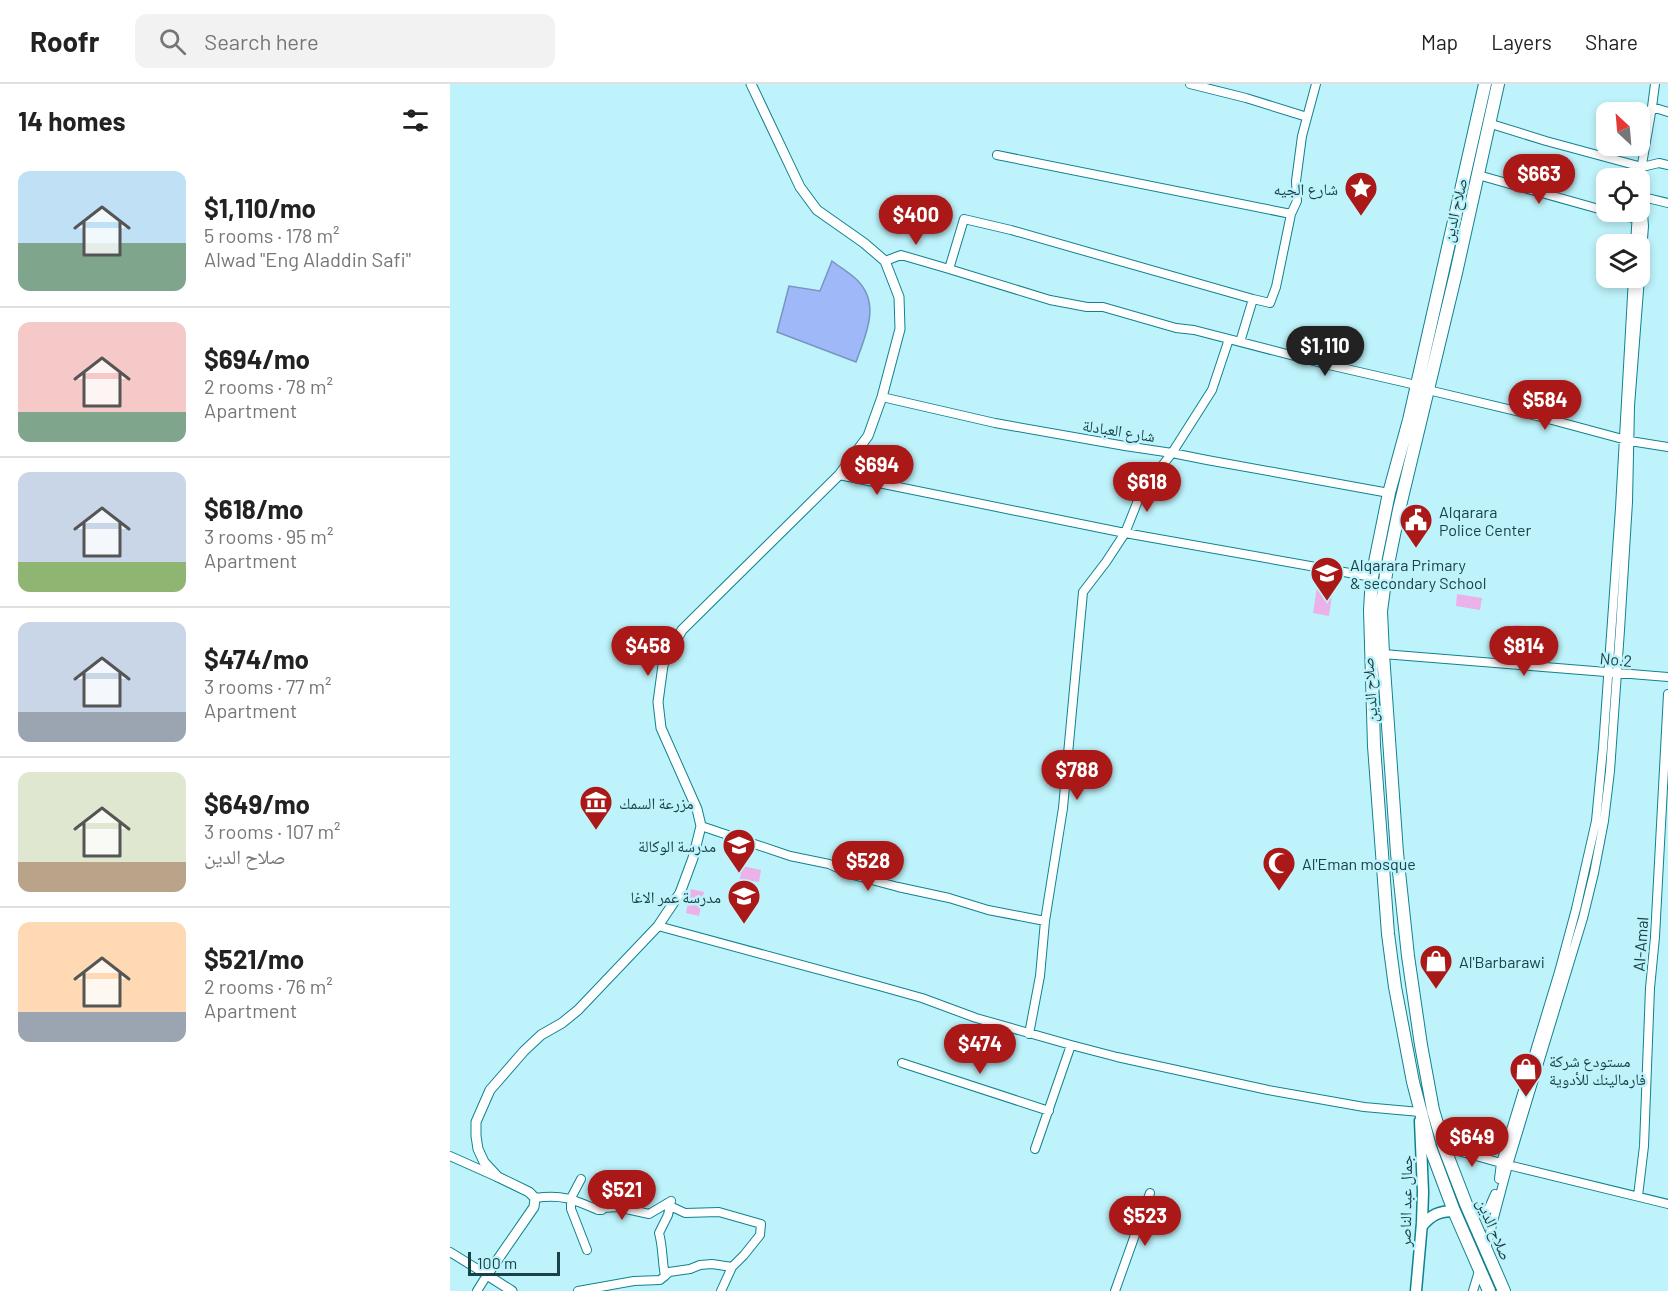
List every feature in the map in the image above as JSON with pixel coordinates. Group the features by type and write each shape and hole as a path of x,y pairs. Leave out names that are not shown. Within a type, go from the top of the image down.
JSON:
{"highway":[{"name":"صلاح الدين","path":"1422,388 1471,142 1485,84"},
{"name":"صلاح الدين","path":"1498,84 1488,123 1485,148 1409,443 1408,473 1386,573 1381,611 1397,853 1404,925 1421,1046 1433,1110 1444,1147 1504,1291"},
{"path":"1471,142 1475,148 1485,148"},
{"name":"صلاح الدين","path":"1409,443 1395,471 1389,493 1372,577 1370,610 1372,716 1388,927 1395,987 1420,1112 1430,1147 1454,1211 1489,1291"},
{"path":"1395,471 1401,476 1408,473"},
{"path":"1388,927 1396,932 1404,925"}],"main road":[{"name":"جمال عبد الناصر","path":"1416,1291 1423,1192 1420,1112"},
{"path":"1422,1226 1430,1216 1442,1211 1454,1211"}],"street":[{"path":"498,1178 484,1162 478,1149 476,1136 476,1122 490,1090 505,1070 541,1035 562,1023 578,1010 658,926 680,893 693,858 701,826 697,809 661,728 658,702 663,664 682,630 839,475 868,436 882,397 900,329 899,297 885,261 817,210 800,187 751,84"},
{"path":"1190,84 1307,117"},
{"path":"949,269 964,219 1011,230 1270,303 1276,287 1291,214 1297,201 1296,181 1302,136 1316,84"},
{"path":"1641,168 1655,84"},
{"path":"1652,107 1668,112"},
{"path":"1488,123 1623,168"},
{"path":"997,155 1291,214"},
{"path":"1650,168 1659,163 1668,165"},
{"path":"1478,175 1596,208"},
{"path":"1650,199 1668,203"},
{"path":"1627,440 1644,222"},
{"path":"885,261 901,255 1050,300 1087,307 1103,306 1176,328 1194,330 1627,440 1668,447"},
{"path":"1466,1204 1472,1210 1488,1210 1496,1192 1568,972 1594,873 1604,821 1608,791 1613,672 1628,502 1627,440 1633,288"},
{"path":"1240,342 1253,299"},
{"path":"1029,1034 1040,976 1045,921 1063,808 1083,592 1125,532 1142,493 1172,453 1212,390 1229,339"},
{"name":"شارع العبادلة","path":"882,397 995,423 1389,493"},
{"path":"839,475 921,493 1372,577"},
{"name":"No.2","path":"1383,654 1668,677"},
{"name":"Al-Amal","path":"1638,1196 1644,1146 1650,988 1655,937 1668,694"},
{"path":"701,826 790,856 829,864 853,874 898,887 949,898 988,910 1045,921"},
{"path":"658,926 921,998 976,1018 1071,1045 1268,1090 1364,1107 1420,1112"},
{"path":"1035,1149 1071,1045"},
{"path":"902,1063 1049,1111"},
{"path":"1444,1147 1668,1204"},
{"path":"450,1156 529,1192 535,1198"},
{"path":"1485,1250 1504,1164"},
{"path":"580,1179 571,1198 571,1209 587,1250"},
{"path":"1115,1291 1150,1193"},
{"path":"535,1198 548,1196 571,1198 598,1210 617,1207 649,1214 671,1201 668,1215 659,1233 662,1241 665,1276"},
{"path":"477,1291 534,1207 535,1198"},
{"path":"670,1206 685,1213 719,1212 761,1224 760,1235 732,1267 721,1291"},
{"path":"450,1252 512,1291"},
{"path":"578,1291 634,1281 660,1280 669,1272 700,1265 732,1267"},
{"path":"1473,1291 1479,1271"}],"shaded area":[{"path":"1317,587 1333,589 1329,616 1313,613"},
{"path":"1457,594 1482,598 1480,610 1456,606"},
{"path":"1514,625 1527,626 1524,649 1511,647"},
{"path":"742,866 761,870 759,882 740,879"},
{"path":"691,889 704,892 699,916 686,913"}],"water":[{"path":"832,261 855,278 868,297 870,308 867,329 856,362 777,332 789,286 820,291"}],"place":[{"name":"شارع الجيه","path":"1361,217"},
{"name":"Alqarara Police Center","path":"1416,549"},
{"name":"Alqarara Primary & secondary School","path":"1327,602"},
{"name":"مزرعة السمك","path":"596,831"},
{"name":"مدرسة الوكالة","path":"739,874"},
{"name":"Al'Eman mosque","path":"1279,892"},
{"name":"مدرسة عمر الاغا","path":"744,925"},
{"name":"Al'Barbarawi","path":"1436,990"},
{"name":"مستودع شركة فارمالينك للأدوية","path":"1526,1098"}]}
